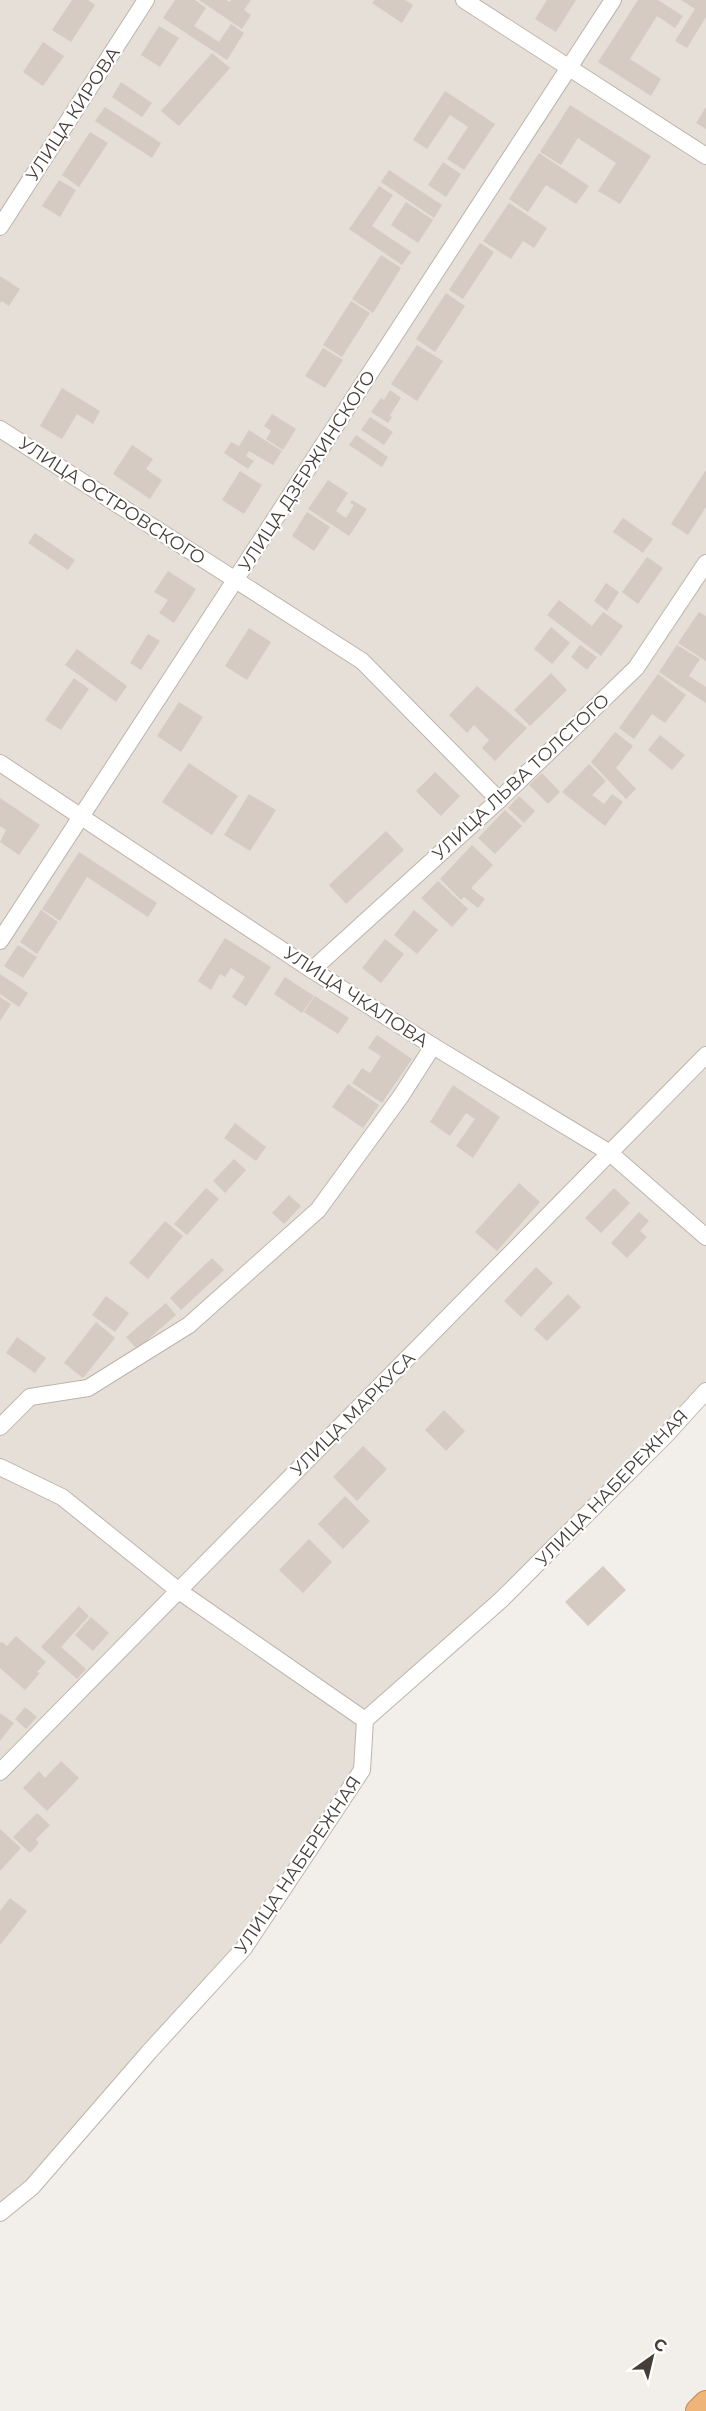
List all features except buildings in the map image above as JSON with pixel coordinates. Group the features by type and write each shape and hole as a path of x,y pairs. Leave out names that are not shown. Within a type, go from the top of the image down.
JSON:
{"highway":[{"path":"698,2411 706,2403"}],"street":[{"name":"УЛИЦА КИРОВА","path":"0,227 146,0"},
{"path":"464,0 706,156"},
{"name":"УЛИЦА ДЗЕРЖИНСКОГО","path":"0,941 613,0"},
{"name":"УЛИЦА ОСТРОВСКОГО","path":"0,429 362,661 500,800"},
{"name":"УЛИЦА ЛЬВА ТОЛСТОГО","path":"312,970 500,800 636,668 706,563"},
{"name":"УЛИЦА ЧКАЛОВА","path":"0,763 81,819 312,970 610,1153 706,1237"},
{"path":"0,1427 30,1397 88,1388 189,1325 318,1210 433,1046"},
{"name":"УЛИЦА МАРКУСА","path":"0,1772 706,1054"},
{"name":"УЛИЦА НАБЕРЕЖНАЯ","path":"0,2213 32,2187 149,2052 244,1948 362,1770 365,1720 501,1600 665,1436 706,1391"},
{"path":"0,1467 62,1497 179,1591 365,1720"}],"shaded area":[{"path":"0,0 706,0 706,1391 365,1720 362,1770 244,1948 0,2213"}]}
